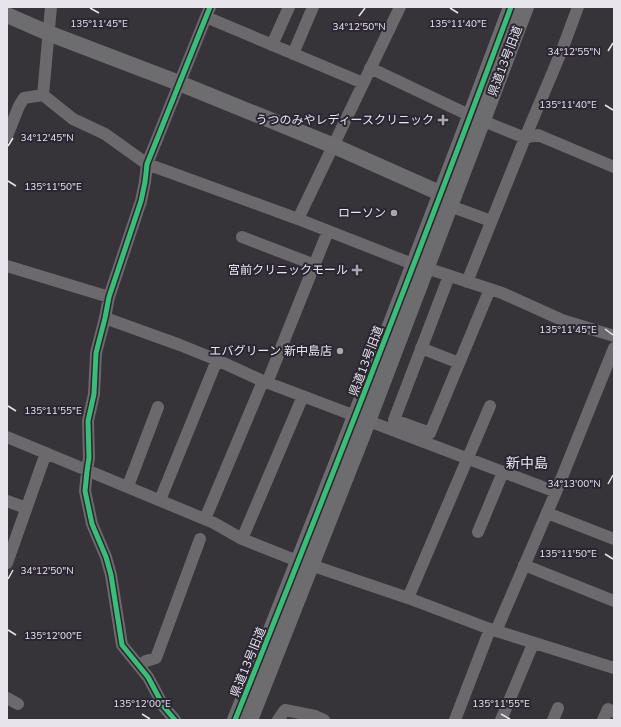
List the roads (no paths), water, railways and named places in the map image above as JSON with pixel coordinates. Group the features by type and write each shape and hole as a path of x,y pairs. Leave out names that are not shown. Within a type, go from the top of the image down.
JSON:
{"street":[{"path":"43,95 51,7"},
{"path":"272,45 288,7"},
{"path":"293,54 313,7"},
{"path":"298,219 400,7"},
{"name":"県道13号旧道","path":"250,720 305,563 448,199 477,118 511,7"},
{"name":"県道13号旧道","path":"477,118 526,7"},
{"path":"467,282 562,50 578,7"},
{"path":"175,720 164,708 148,677 122,645 111,575 106,557 92,524 85,490 86,471 89,458 88,421 94,394 96,353 105,318 108,297 141,201 147,164 208,12 272,45 363,83"},
{"path":"7,15 48,33 179,83 334,146 492,221"},
{"path":"370,68 477,118 525,138 538,135 614,167"},
{"path":"7,136 18,106 24,98 43,95 73,119 105,134 147,164 298,219 420,267 502,293 562,320 614,336"},
{"path":"205,519 315,265 328,231"},
{"path":"242,237 315,265"},
{"path":"7,266 108,297"},
{"path":"449,276 394,420 430,433 490,289"},
{"path":"105,318 180,345 265,382 556,492"},
{"path":"421,348 459,363"},
{"path":"455,720 493,630 524,565 556,492 614,348"},
{"path":"160,500 217,360"},
{"path":"242,539 302,396"},
{"path":"128,486 158,406"},
{"path":"408,598 490,406"},
{"path":"7,437 205,519 242,539 305,563 408,598 533,644 614,668"},
{"path":"7,563 46,453"},
{"path":"478,532 503,472"},
{"path":"7,501 26,508"},
{"path":"547,513 614,539"},
{"path":"139,666 146,661 156,658 200,539"},
{"name":"県道13号旧道","path":"235,720 305,563"},
{"path":"524,565 614,601"},
{"path":"501,720 533,644"},
{"path":"7,698 18,704"},
{"path":"553,720 558,708"},
{"path":"603,720 608,709 614,712"},
{"path":"278,720 285,710 315,716 324,720"}],"place":[{"name":"うつのみやレディースクリニック","path":"443,120"},
{"name":"ローソン","path":"394,213"},
{"name":"宮前クリニックモール","path":"357,270"},
{"name":"エバグリーン 新中島店","path":"340,351"}],"district":[{"name":"新中島","path":"527,463"}]}
